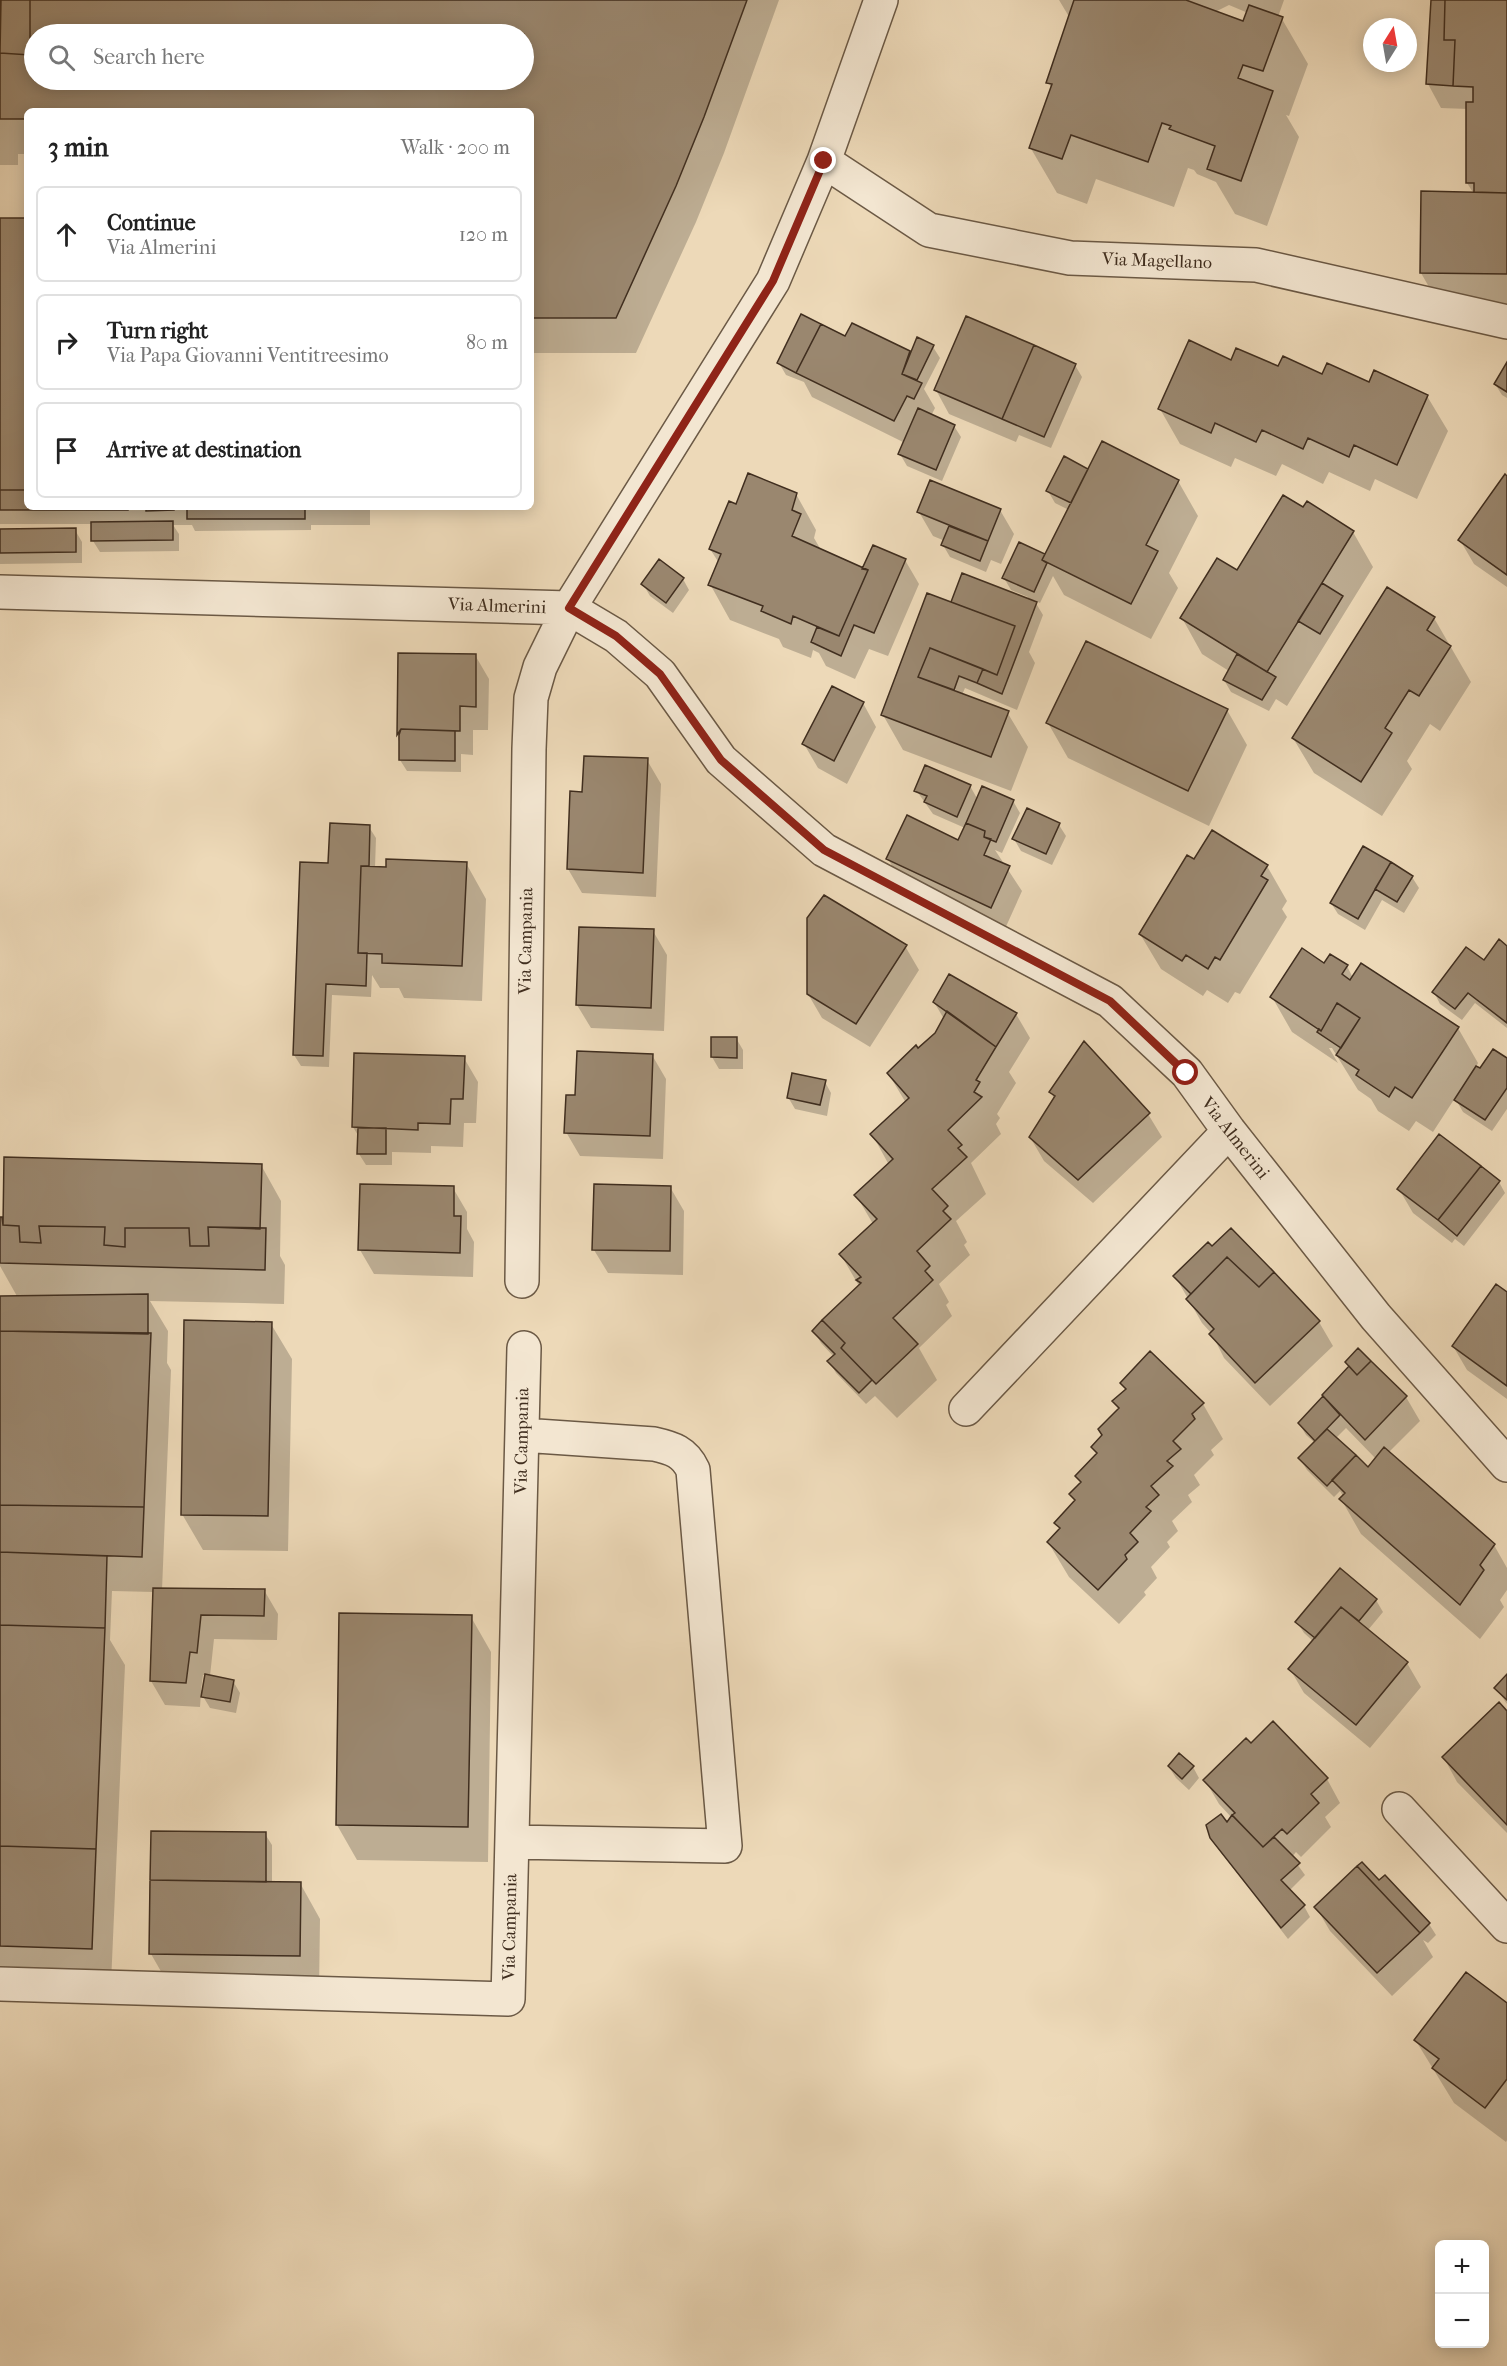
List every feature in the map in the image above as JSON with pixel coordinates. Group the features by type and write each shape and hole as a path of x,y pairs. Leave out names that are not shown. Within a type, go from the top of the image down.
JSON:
{"street":[{"name":"Via Campania","path":"522,1281 531,698 540,667 569,608 773,281 824,161 881,0"},
{"name":"Via Magellano","path":"824,161 929,230 1071,258 1256,265 1507,322"},
{"name":"Via Almerini","path":"0,592 569,608 616,636 660,674 721,760 824,850 1110,1001 1186,1073 1376,1317 1507,1465"},
{"path":"966,1409 1229,1131"},
{"name":"Via Campania","path":"0,1984 508,1999 524,1348"},
{"path":"512,1842 725,1846 693,1470 688,1459 669,1447 654,1444 522,1435"},
{"path":"1399,1809 1507,1926"}],"building":[{"path":"1,0 30,0 30,24 24,24 24,55 0,53"},
{"path":"30,0 747,0 676,186 616,318 534,318 534,108 24,108 24,119 0,119 0,53 24,55 24,90 534,90 534,24 30,24"},
{"path":"1074,0 1186,0 1243,21 1249,5 1283,17 1263,71 1243,65 1238,78 1273,91 1241,181 1207,169 1215,146 1169,129 1171,126 1162,123 1148,162 1071,135 1062,159 1029,148 1052,84 1046,83"},
{"path":"1431,0 1445,0 1444,40 1455,40 1453,86 1426,84"},
{"path":"1445,0 1507,0 1507,193 1474,192 1474,183 1466,183 1466,102 1473,102 1473,87 1453,86 1455,40 1444,40"},
{"path":"1421,191 1507,193 1507,274 1420,273"},
{"path":"0,218 24,218 24,490 0,490"},
{"path":"801,314 821,324 796,373 777,363"},
{"path":"966,316 1034,345 1002,419 934,390"},
{"path":"852,323 910,351 902,374 922,383 914,399 907,396 894,421 796,373 821,324 845,336"},
{"path":"917,337 934,345 917,380 902,374"},
{"path":"1189,340 1231,360 1236,348 1278,366 1283,356 1322,374 1327,363 1369,382 1374,370 1428,395 1397,465 1354,445 1349,457 1308,438 1303,449 1262,430 1256,442 1215,423 1211,433 1158,409"},
{"path":"1034,345 1076,364 1044,437 1002,419"},
{"path":"1507,362 1507,392 1494,384"},
{"path":"918,408 955,425 936,470 898,454"},
{"path":"1102,441 1179,480 1146,545 1158,551 1131,604 1042,560"},
{"path":"1064,456 1088,469 1071,503 1046,491"},
{"path":"748,473 797,493 792,510 801,514 792,536 868,570 839,636 793,616 791,624 761,611 763,606 708,585 721,554 709,549 729,501 736,504"},
{"path":"1505,474 1507,476 1507,575 1458,540"},
{"path":"930,480 1001,509 988,541 917,512"},
{"path":"0,490 24,490 24,510 0,510"},
{"path":"1283,495 1303,507 1307,501 1354,531 1267,672 1180,618 1217,558 1237,570"},
{"path":"187,510 305,510 305,519 187,519"},
{"path":"173,521 173,540 91,541 91,522"},
{"path":"949,526 988,541 980,561 941,545"},
{"path":"76,528 76,552 0,553 0,529"},
{"path":"1019,542 1045,554 1042,560 1047,563 1034,592 1002,578"},
{"path":"873,545 906,559 874,633 854,625 841,656 811,642 817,627 839,636 868,570 862,569"},
{"path":"659,559 684,578 666,603 641,584"},
{"path":"962,573 1037,602 1002,694 977,683 983,669 997,675 1015,626 951,602"},
{"path":"1322,583 1343,596 1320,634 1298,621"},
{"path":"1387,587 1435,617 1427,630 1451,646 1419,696 1409,690 1385,728 1392,733 1361,782 1292,738"},
{"path":"927,593 1015,626 997,675 930,648 918,677 1009,711 991,757 881,715"},
{"path":"1086,641 1228,709 1188,791 1046,723"},
{"path":"930,648 983,669 977,683 959,676 954,690 918,677"},
{"path":"398,653 476,654 476,707 460,706 460,731 401,729 397,735"},
{"path":"1237,654 1276,677 1262,700 1223,680"},
{"path":"832,686 864,702 834,761 802,744"},
{"path":"401,729 455,731 455,761 399,760"},
{"path":"584,756 648,758 643,873 567,869 570,791 582,792"},
{"path":"925,765 971,785 957,817 924,802 927,796 914,791"},
{"path":"982,786 1014,800 996,842 984,837 985,831 966,823"},
{"path":"1027,808 1060,823 1046,854 1012,839"},
{"path":"907,815 958,840 966,823 985,831 984,837 991,839 984,855 1010,866 991,908 886,859"},
{"path":"330,823 370,825 369,866 361,866 358,953 367,953 366,986 326,984 323,1056 293,1055 300,862 328,863"},
{"path":"1212,830 1268,865 1261,876 1268,880 1220,960 1215,957 1208,969 1186,955 1182,961 1139,934 1187,855 1194,859"},
{"path":"1363,846 1391,862 1358,919 1330,903"},
{"path":"386,859 467,862 462,966 382,963 382,954 358,953 361,866 386,867"},
{"path":"1391,862 1413,876 1397,902 1375,889"},
{"path":"824,895 907,945 856,1024 807,994 807,918"},
{"path":"579,927 654,929 651,1008 576,1005"},
{"path":"1499,939 1507,946 1507,1023 1468,993 1455,1009 1432,992 1466,947 1484,960"},
{"path":"1302,948 1324,963 1330,954 1348,965 1342,974 1350,980 1361,963 1459,1027 1412,1098 1395,1087 1389,1097 1356,1075 1359,1070 1336,1055 1360,1018 1337,1003 1321,1031 1270,997"},
{"path":"949,974 1017,1013 996,1047 933,1002"},
{"path":"1337,1003 1360,1018 1341,1048 1317,1032 1319,1029 1321,1031"},
{"path":"947,1011 996,1047 976,1080 980,1082 974,1092 982,1097 948,1130 962,1145 958,1148 967,1157 932,1189 948,1206 943,1211 951,1219 917,1251 930,1266 925,1271 933,1280 893,1318 918,1344 876,1384 841,1348 845,1343 822,1320 861,1283 856,1280 861,1277 839,1254 877,1219 854,1195 893,1159 870,1134 909,1098 887,1073 916,1045 918,1048 935,1033"},
{"path":"711,1037 737,1037 737,1058 711,1057"},
{"path":"1084,1041 1150,1113 1078,1180 1029,1137 1055,1096 1049,1092"},
{"path":"1493,1049 1507,1058 1507,1088 1485,1120 1454,1100 1476,1066 1480,1068"},
{"path":"577,1051 653,1054 650,1136 564,1133 566,1095 575,1095"},
{"path":"354,1053 465,1056 463,1099 451,1099 450,1124 418,1123 418,1130 352,1127"},
{"path":"792,1073 826,1080 820,1105 787,1098"},
{"path":"358,1128 386,1128 386,1154 357,1154"},
{"path":"1439,1134 1481,1166 1438,1220 1397,1189"},
{"path":"4,1157 262,1164 260,1229 208,1227 209,1246 190,1246 189,1228 125,1228 125,1247 104,1245 105,1227 39,1226 41,1243 20,1242 19,1226 3,1225"},
{"path":"1481,1166 1500,1181 1457,1236 1438,1220"},
{"path":"360,1184 454,1186 454,1216 461,1216 460,1253 358,1250"},
{"path":"594,1184 671,1186 670,1251 592,1250"},
{"path":"0,1217 2,1217 3,1225 19,1226 20,1242 41,1243 39,1226 105,1227 104,1245 125,1247 125,1228 189,1228 190,1246 209,1246 208,1227 266,1228 265,1270 0,1263"},
{"path":"1231,1228 1274,1272 1259,1287 1227,1257 1191,1294 1173,1276 1208,1242 1212,1246"},
{"path":"1227,1257 1259,1287 1274,1272 1320,1321 1255,1383 1209,1334 1214,1329 1186,1299"},
{"path":"1496,1284 1507,1292 1507,1386 1452,1346"},
{"path":"148,1294 148,1334 0,1331 0,1296"},
{"path":"184,1320 272,1322 268,1516 181,1515"},
{"path":"822,1320 845,1343 841,1348 872,1380 859,1393 827,1361 835,1354 812,1331"},
{"path":"0,1331 151,1333 144,1507 0,1505"},
{"path":"1358,1348 1371,1361 1357,1375 1345,1362"},
{"path":"1150,1351 1204,1403 1192,1414 1195,1419 1173,1441 1181,1449 1167,1461 1173,1466 1151,1486 1159,1495 1146,1507 1151,1511 1130,1533 1138,1542 1125,1555 1127,1559 1098,1590 1047,1542 1060,1528 1054,1523 1075,1500 1069,1494 1081,1482 1075,1476 1097,1453 1091,1447 1102,1435 1098,1429 1119,1408 1112,1401 1126,1389 1120,1383"},
{"path":"1371,1361 1407,1396 1365,1440 1322,1395 1349,1366 1357,1375"},
{"path":"1323,1396 1340,1415 1315,1441 1298,1423"},
{"path":"1327,1429 1356,1455 1327,1486 1298,1458"},
{"path":"1384,1447 1495,1544 1480,1565 1484,1570 1460,1605 1339,1499 1345,1493 1332,1480 1356,1455 1368,1467"},
{"path":"0,1505 144,1507 142,1557 0,1552"},
{"path":"0,1552 107,1556 105,1628 0,1625"},
{"path":"1340,1568 1377,1599 1359,1621 1341,1607 1315,1638 1295,1622"},
{"path":"153,1588 265,1589 264,1616 201,1615 197,1653 190,1652 186,1683 150,1681"},
{"path":"1341,1607 1408,1662 1356,1725 1288,1669"},
{"path":"339,1613 472,1615 468,1827 336,1825"},
{"path":"0,1625 105,1628 96,1849 0,1846"},
{"path":"205,1674 234,1680 230,1702 201,1697"},
{"path":"1507,1674 1507,1700 1494,1688"},
{"path":"1499,1702 1507,1711 1507,1825 1442,1757"},
{"path":"1273,1721 1328,1778 1311,1794 1319,1803 1287,1834 1282,1829 1263,1847 1232,1815 1235,1813 1203,1780 1246,1738 1251,1743"},
{"path":"1179,1753 1194,1766 1182,1779 1168,1766"},
{"path":"1221,1814 1227,1822 1232,1815 1263,1847 1274,1837 1300,1863 1281,1880 1305,1905 1281,1928 1210,1838 1206,1825"},
{"path":"151,1831 266,1832 266,1882 150,1880"},
{"path":"0,1846 96,1849 92,1949 0,1946"},
{"path":"1362,1862 1379,1880 1385,1875 1430,1923 1420,1933 1357,1866"},
{"path":"1357,1866 1420,1933 1377,1973 1314,1907"},
{"path":"150,1880 301,1882 300,1956 149,1954"},
{"path":"1466,1972 1507,2003 1507,2079 1485,2108 1432,2068 1439,2059 1414,2040"}],"route":[{"path":"824,161 773,281 569,608 616,636 660,674 721,760 824,850 1009,950 1110,1001 1186,1073"}]}
